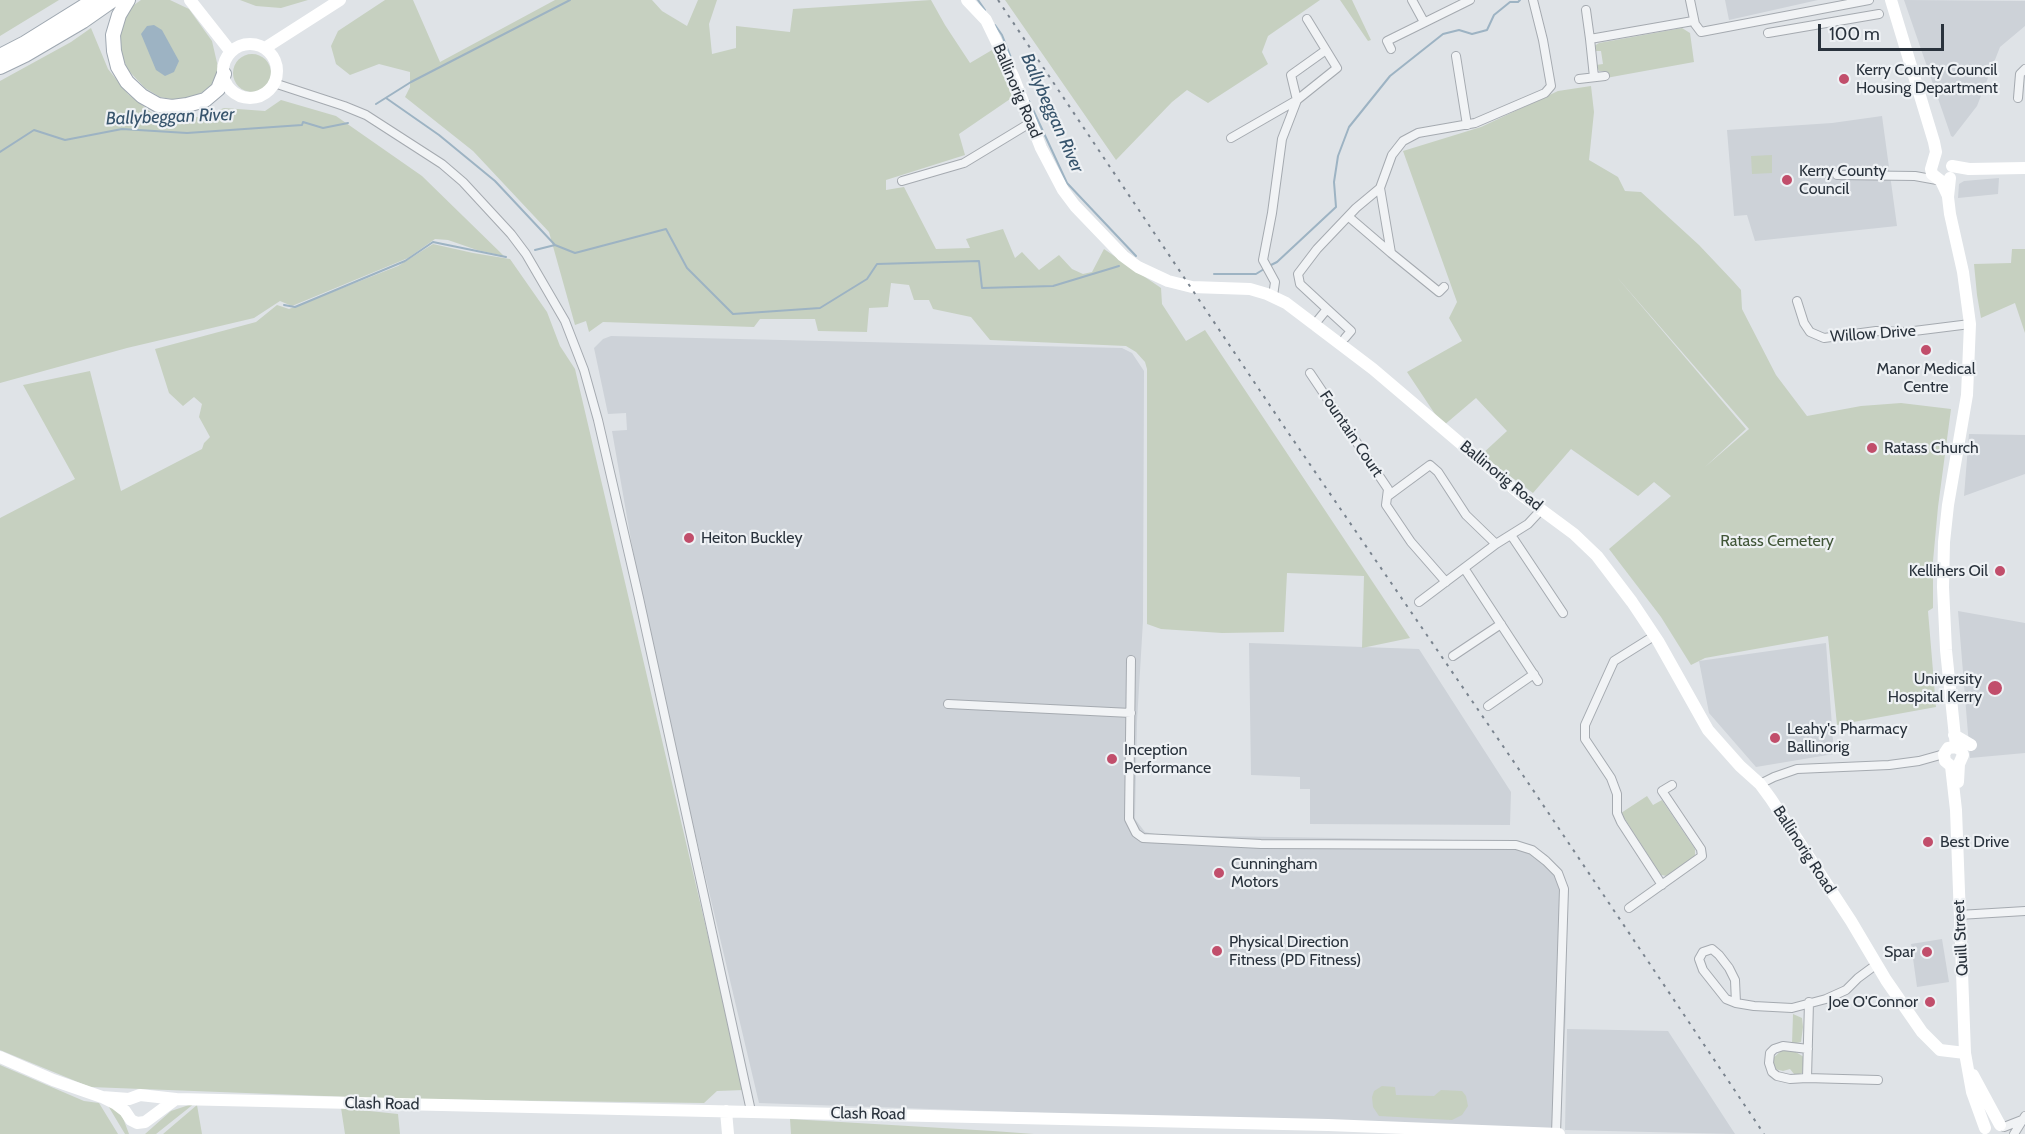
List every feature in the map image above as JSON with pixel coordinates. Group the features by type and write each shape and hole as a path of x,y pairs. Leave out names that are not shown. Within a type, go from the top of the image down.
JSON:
{"main road":[{"path":"0,56 25,44 94,0"},
{"path":"0,67 83,21 113,0"},
{"path":"128,0 119,15 113,35 114,51 118,67 127,81 142,96 159,105 187,105 205,100 218,89 224,74"}],"street":[{"path":"190,0 231,52"},
{"path":"265,48 340,0"},
{"name":"Ballinorig Road","path":"967,0 986,20 1052,172 1063,190 1113,247 1134,265 1168,282 1192,287 1250,289 1273,296 1286,303 1373,369 1520,494 1574,534 1597,556 1632,602 1654,636 1708,730 1740,766 1760,784 1839,903 1900,1001 1940,1050 1967,1059"},
{"path":"1412,0 1424,22"},
{"path":"1391,49 1387,41 1470,0"},
{"path":"1391,253 1380,189 1392,155 1403,141 1418,133 1475,123 1545,93 1551,86 1533,0"},
{"path":"1690,0 1693,21 1698,31 1703,32 1869,0"},
{"name":"Quill Street","path":"1891,0 1943,171 1963,272 1970,324 1970,371 1944,542 1944,598 1967,1059 1972,1092 1983,1131"},
{"path":"1586,10 1594,78"},
{"path":"1806,11 1809,26"},
{"path":"1768,33 1879,14"},
{"path":"1230,138 1297,100 1337,68 1307,19"},
{"path":"1590,39 1693,21"},
{"path":"244,45 258,45 265,48 275,60 277,76 274,83 262,95 246,98 231,90 224,74 226,58 231,52 244,45"},
{"path":"1273,296 1275,282 1263,260 1282,139 1297,100 1291,75 1326,50"},
{"path":"1456,56 1467,124"},
{"path":"2018,98 2023,75"},
{"path":"1579,80 1605,76"},
{"path":"274,83 366,115 442,164 470,189 511,234 526,254 565,321 584,370 598,420 751,1112"},
{"path":"902,181 964,163 1030,123"},
{"path":"1916,176 1924,173 1969,169 2025,168"},
{"path":"1837,175 1916,176 1943,171"},
{"path":"1345,338 1351,331 1300,284 1298,274 1317,249 1356,208 1380,189"},
{"path":"1349,217 1439,292 1444,287"},
{"name":"Willow Drive","path":"1797,301 1804,323 1810,332 1824,338 1876,331 1906,332 1970,324"},
{"path":"1314,325 1327,309"},
{"name":"Fountain Court","path":"1310,373 1388,489 1386,505 1411,542 1446,582"},
{"name":"Fountain Court","path":"1388,496 1430,465 1438,472 1466,515 1496,544"},
{"path":"1419,602 1496,544 1528,524 1541,510"},
{"path":"1511,535 1563,613"},
{"path":"1464,568 1536,678 1488,705"},
{"path":"1453,656 1501,624"},
{"path":"1654,636 1614,661 1585,725 1585,739 1607,770 1617,794 1617,813 1662,885"},
{"path":"1131,660 1129,819 1136,832 1143,838 1261,844 1516,845 1532,850 1558,873 1564,890 1557,1134"},
{"path":"948,704 1131,713"},
{"path":"1760,784 1797,769 1864,767 1919,761 1951,754 1971,745"},
{"path":"1629,908 1702,856 1701,849 1662,791 1672,785"},
{"path":"1959,915 2025,911"},
{"path":"1736,1003 1735,980 1729,968 1712,950 1703,952 1699,959 1703,970 1726,999 1736,1003 1754,1006 1792,1008 1826,999 1846,990 1877,964"},
{"path":"1808,1078 1809,1002"},
{"path":"1808,1049 1783,1046 1774,1049 1770,1053 1769,1063 1772,1072 1777,1076 1790,1079 1878,1080"},
{"path":"0,1057 81,1091 102,1097 128,1110 137,1123 148,1119 176,1099"},
{"name":"Quill Street","path":"1967,1059 2007,1130"},
{"path":"132,1134 128,1110 137,1095 144,1096 151,1101 153,1108 138,1134"},
{"name":"Clash Road","path":"144,1096 176,1099 1328,1125 1557,1134"},
{"path":"726,1111 728,1134"},
{"path":"1983,1131 1992,1124 2007,1130 2024,1118"}],"shaded area":[{"path":"1725,0 1818,0 1729,20"},
{"path":"1904,0 2025,1 2025,26 2000,47 1977,106 1953,137 1951,136"},
{"path":"1882,116 1897,226 1755,241 1747,215 1734,216 1727,130 1832,123"},
{"path":"1999,178 1998,194 1958,198 1959,184 1964,181"},
{"path":"611,336 1122,348 1132,353 1144,371 1143,621 1137,721 1135,819 1145,832 1159,835 1515,841 1532,845 1547,855 1559,869 1566,887 1566,1011 1560,1131 759,1103 653,655 639,586 612,431 627,430 626,413 608,414 594,348 603,339"},
{"path":"1969,434 2025,435 2025,474 1964,496"},
{"name":"University Hospital Kerry","path":"1958,611 2025,623 2025,753 1970,758"},
{"path":"1249,643 1419,649 1511,792 1510,825 1310,824 1310,789 1300,789 1300,777 1251,775"},
{"path":"1826,643 1834,754 1756,767 1709,713 1699,661"},
{"path":"1942,939 1949,982 1917,987 1911,944"},
{"path":"1567,1029 1668,1031 1735,1134 1565,1130"}],"green space":[{"path":"0,0 59,0 0,36"},
{"path":"141,0 170,0 189,9 212,41 218,67 214,87 192,97 177,100 160,97 145,88 128,70 120,51 119,32 121,23 131,7"},
{"path":"240,0 308,0 281,8 256,6"},
{"path":"385,0 413,0 440,62 555,0 652,0 662,11 687,26 698,0 717,0 709,24 712,54 736,48 736,26 790,32 793,9 931,0 970,63 992,50 1013,97 959,134 965,155 886,180 886,190 904,187 936,249 970,248 966,239 1003,229 1015,258 1022,252 1039,270 1059,255 1072,269 1083,274 1092,272 1104,249 1161,288 1162,304 1186,341 1205,330 1410,638 1362,648 1364,576 1287,573 1284,632 1222,633 1161,629 1147,624 1147,369 1145,362 1136,352 1126,346 990,340 971,317 933,309 929,300 914,300 909,285 891,283 888,307 869,308 867,332 818,331 815,319 760,319 754,327 603,322 589,332 586,321 575,325 549,232 473,151 405,97 410,87 410,72 379,64 350,75 336,64 331,46 338,31"},
{"path":"1005,0 1320,0 1268,36 1262,52 1268,64 1208,103 1187,90 1172,102 1116,160"},
{"path":"1340,0 1352,0 1371,40 1368,41"},
{"path":"91,28 108,69 128,94 152,113 176,117 201,117 224,108 265,111 281,100 336,116 422,176 504,256 448,240 435,239 408,258 292,306 280,301 254,318 127,348 0,383 0,81 71,42"},
{"path":"1682,28 1690,33 1694,62 1606,78 1605,71 1599,71 1596,65 1603,64 1601,51 1594,51 1594,46 1599,43"},
{"path":"252,54 266,59 271,73 266,87 252,92 238,87 233,73 238,59"},
{"name":"Ratass Cemetery","path":"1591,86 1594,112 1589,160 1618,177 1625,191 1641,192 1699,245 1741,290 1742,309 1776,375 1807,416 1861,406 1901,403 1951,409 1933,561 1933,608 1928,611 1936,707 1837,725 1828,636 1705,658 1691,665 1661,617 1609,549 1671,496 1654,482 1638,496 1571,449 1533,493 1481,455 1507,431 1476,398 1443,426 1407,372 1462,341 1449,318 1457,302 1403,151 1481,127 1558,91","holes":["1616,276 1749,429 1705,467 1746,429"]},
{"path":"1772,155 1772,173 1752,174 1751,156"},
{"path":"433,244 510,259 547,312 560,346 575,369 744,1090 717,1091 704,1103 402,1099 90,1087 0,1050 0,518 75,479 23,385 90,371 121,491 202,449 210,437 199,417 202,404 194,397 183,406 169,393 155,349 256,322 277,305 289,309 398,266"},
{"path":"2012,249 2025,249 2025,333 2015,303 1981,318 1977,295 1974,264 2011,263"},
{"path":"1647,796 1653,805 1662,800 1695,849 1695,855 1691,861 1667,876 1661,875 1621,813"},
{"path":"1793,1014 1802,1018 1803,1027 1801,1042 1792,1044"},
{"path":"1781,1051 1794,1051 1804,1057 1802,1073 1794,1074 1790,1069 1783,1071 1775,1069 1772,1059"},
{"path":"0,1065 84,1101 99,1103 118,1134 0,1134"},
{"path":"1382,1086 1395,1087 1396,1095 1434,1096 1441,1090 1462,1091 1466,1096 1468,1106 1462,1115 1452,1120 1379,1116 1373,1107 1372,1097 1374,1091"},
{"path":"195,1103 156,1134 145,1134 171,1111"},
{"path":"107,1104 118,1111 129,1134 125,1134"},
{"path":"197,1105 202,1134 163,1134"},
{"path":"341,1108 398,1114 400,1134 345,1134"},
{"path":"790,1119 993,1131 1034,1134 791,1134"}],"water":[{"path":"154,25 162,30 179,61 174,72 165,76 156,70 141,34 147,26"}],"waterway":[{"name":"Ballybeggan River","path":"376,104 411,82 570,0"},
{"name":"Ballybeggan River","path":"978,0 985,10"},
{"name":"Ballybeggan River","path":"1269,266 1277,262 1336,207 1334,182 1338,156 1349,127 1390,76 1443,34 1459,30 1472,34 1487,30 1494,15 1510,2 1520,0"},
{"name":"Ballybeggan River","path":"995,25 1002,35 1014,65"},
{"path":"386,98 439,135 495,181 555,245"},
{"name":"Ballybeggan River","path":"1029,101 1067,183 1136,256"},
{"name":"Ballybeggan River","path":"0,152 34,130 65,140 122,129 187,133 302,125 303,122 323,128 348,123"},
{"path":"535,250 555,245 575,253 666,229 687,268 733,314 820,308 867,279 877,264 979,261 982,288 1053,286 1119,266"},
{"path":"284,305 295,307 405,261 433,242 506,257"},
{"name":"Ballybeggan River","path":"1214,274 1256,274 1264,269"}],"railway":[{"path":"998,0 1764,1134"}],"place":[{"name":"Kerry County Council Housing Department","path":"1844,79"},
{"name":"Kerry County Council","path":"1787,180"},
{"name":"Manor Medical Centre","path":"1926,350"},
{"name":"Ratass Church","path":"1872,448"},
{"name":"Heiton Buckley","path":"689,538"},
{"name":"Kellihers Oil","path":"2000,571"},
{"name":"University Hospital Kerry","path":"1995,688"},
{"name":"Leahy's Pharmacy Ballinorig","path":"1775,738"},
{"name":"Inception Performance","path":"1112,759"},
{"name":"Best Drive","path":"1928,842"},
{"name":"Cunningham Motors","path":"1219,873"},
{"name":"Physical Direction Fitness (PD Fitness)","path":"1217,951"},
{"name":"Spar","path":"1927,952"},
{"name":"Joe O'Connor","path":"1930,1002"}]}
